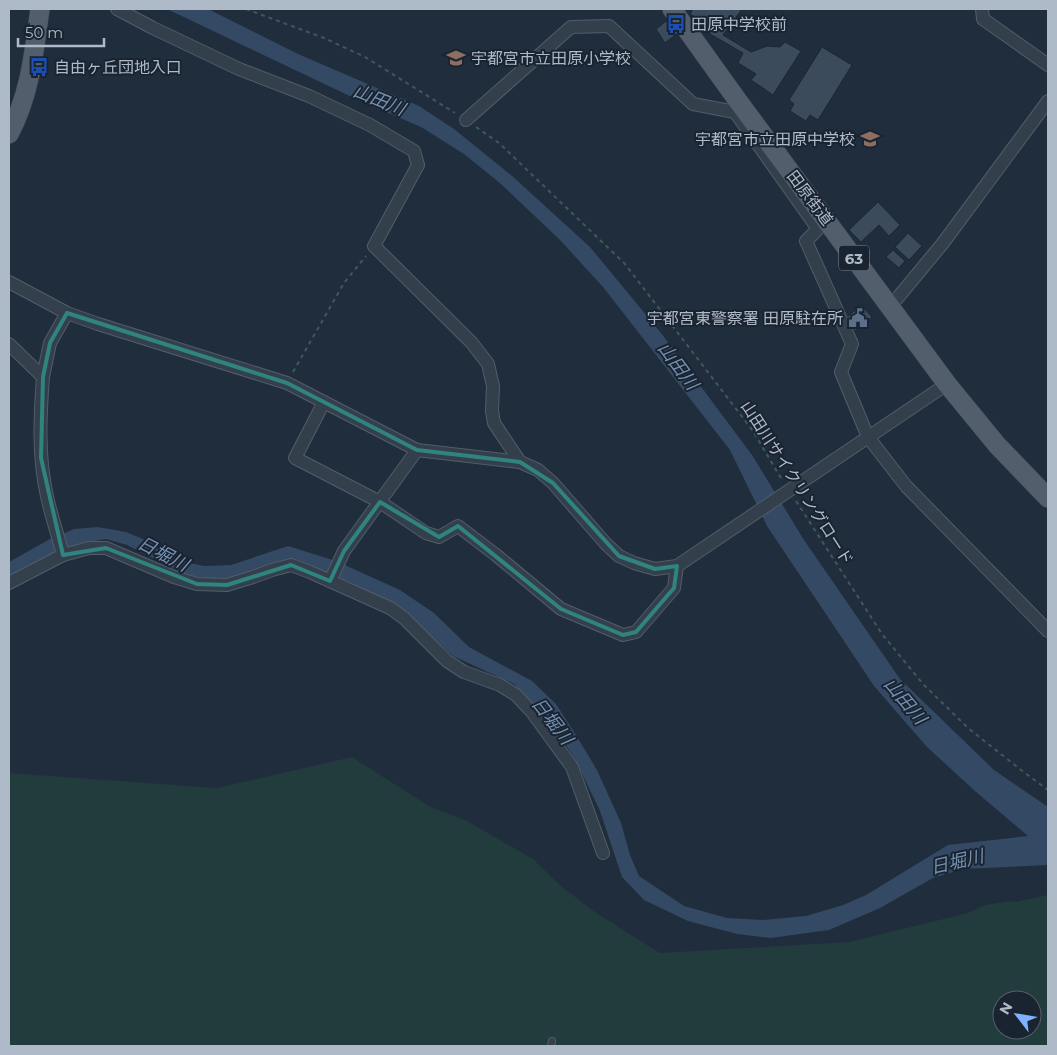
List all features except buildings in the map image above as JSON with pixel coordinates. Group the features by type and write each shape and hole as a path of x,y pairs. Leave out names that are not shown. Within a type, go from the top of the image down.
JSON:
{"main road":[{"path":"9,134 14,115 26,95 40,9"},
{"name":"田原街道","path":"672,9 947,384 997,445 1048,498"}],"street":[{"path":"117,9 239,69 309,96 370,125 414,151 418,165 374,246 470,342 488,364 493,386 492,411 494,423 520,462"},
{"path":"982,9 983,19 1048,66"},
{"path":"466,120 571,27 610,26 693,104 735,112 818,229 806,241 852,344 841,372 868,437 906,486 1048,631"},
{"path":"890,307 943,243 1048,101"},
{"path":"9,282 67,313 287,383 417,450 520,462 538,470 552,483 619,556 634,563 656,569 677,566 947,384"},
{"path":"63,555 46,494 41,458 40,419 43,377 50,343 67,313"},
{"path":"9,344 43,377"},
{"path":"324,402 294,458 380,502 426,533 438,537 458,526 561,609 623,635 636,632 674,588 677,566"},
{"path":"330,581 344,551 417,450"},
{"path":"9,583 63,555 89,548 106,548 174,577 197,584 227,585 291,565 390,608 404,618 447,661 464,672 500,685 516,696 532,712 572,768 603,853"}],"path":[{"name":"山田川サイクリングロード","path":"246,9 324,38 365,57 466,120 499,144 625,264 753,431 788,490 882,634 923,684 968,728 1048,790"},
{"path":"287,383 344,283 374,246"}],"highlighted area":[{"path":"67,313 287,383 417,450 520,462 553,483 619,556 655,569 677,566 674,588 636,632 623,635 561,609 458,526 439,537 380,502 344,551 330,581 291,565 227,585 197,584 106,548 63,555 41,458 43,377 50,343"}],"green space":[{"path":"352,757 429,806 467,821 533,859 561,886 595,912 660,953 849,942 968,913 985,905 1015,902 1046,895 1048,896 1048,1046 9,1046 9,773 217,788"}],"water":[{"path":"167,9 208,9 298,54 419,106 454,129 511,175 590,247 661,333 752,455 804,540 900,679 994,770 1048,807 1048,865 963,869 933,878 880,908 829,930 771,938 737,934 688,921 644,900 622,877 600,811 575,759 553,726 514,684 453,656 401,608 352,583 308,567 243,579 217,580 187,575 127,545 106,539 81,543 40,560 9,578 9,562 50,539 74,529 98,527 126,532 148,541 189,563 204,566 231,565 288,546 336,561 400,590 434,613 469,647 532,681 556,704 597,770 621,823 630,855 639,876 684,906 727,918 763,920 806,916 843,905 866,895 948,845 1028,836 927,747 874,686 767,526 730,450 603,287 559,239 501,184 464,154 421,127 356,99"}],"place":[{"name":"田原中学校前","path":"676,24"},
{"name":"宇都宮市立田原小学校","path":"456,58"},
{"name":"自由ヶ丘団地入口","path":"39,67"},
{"name":"宇都宮市立田原中学校","path":"870,139"},
{"name":"宇都宮東警察署 田原駐在所","path":"858,318"}],"water label":[{"name":"山田川","path":"379,100"},
{"name":"山田川","path":"678,366"},
{"name":"日堀川","path":"163,554"},
{"name":"山田川","path":"905,701"},
{"name":"日堀川","path":"552,721"},
{"name":"日堀川","path":"957,862"}]}
